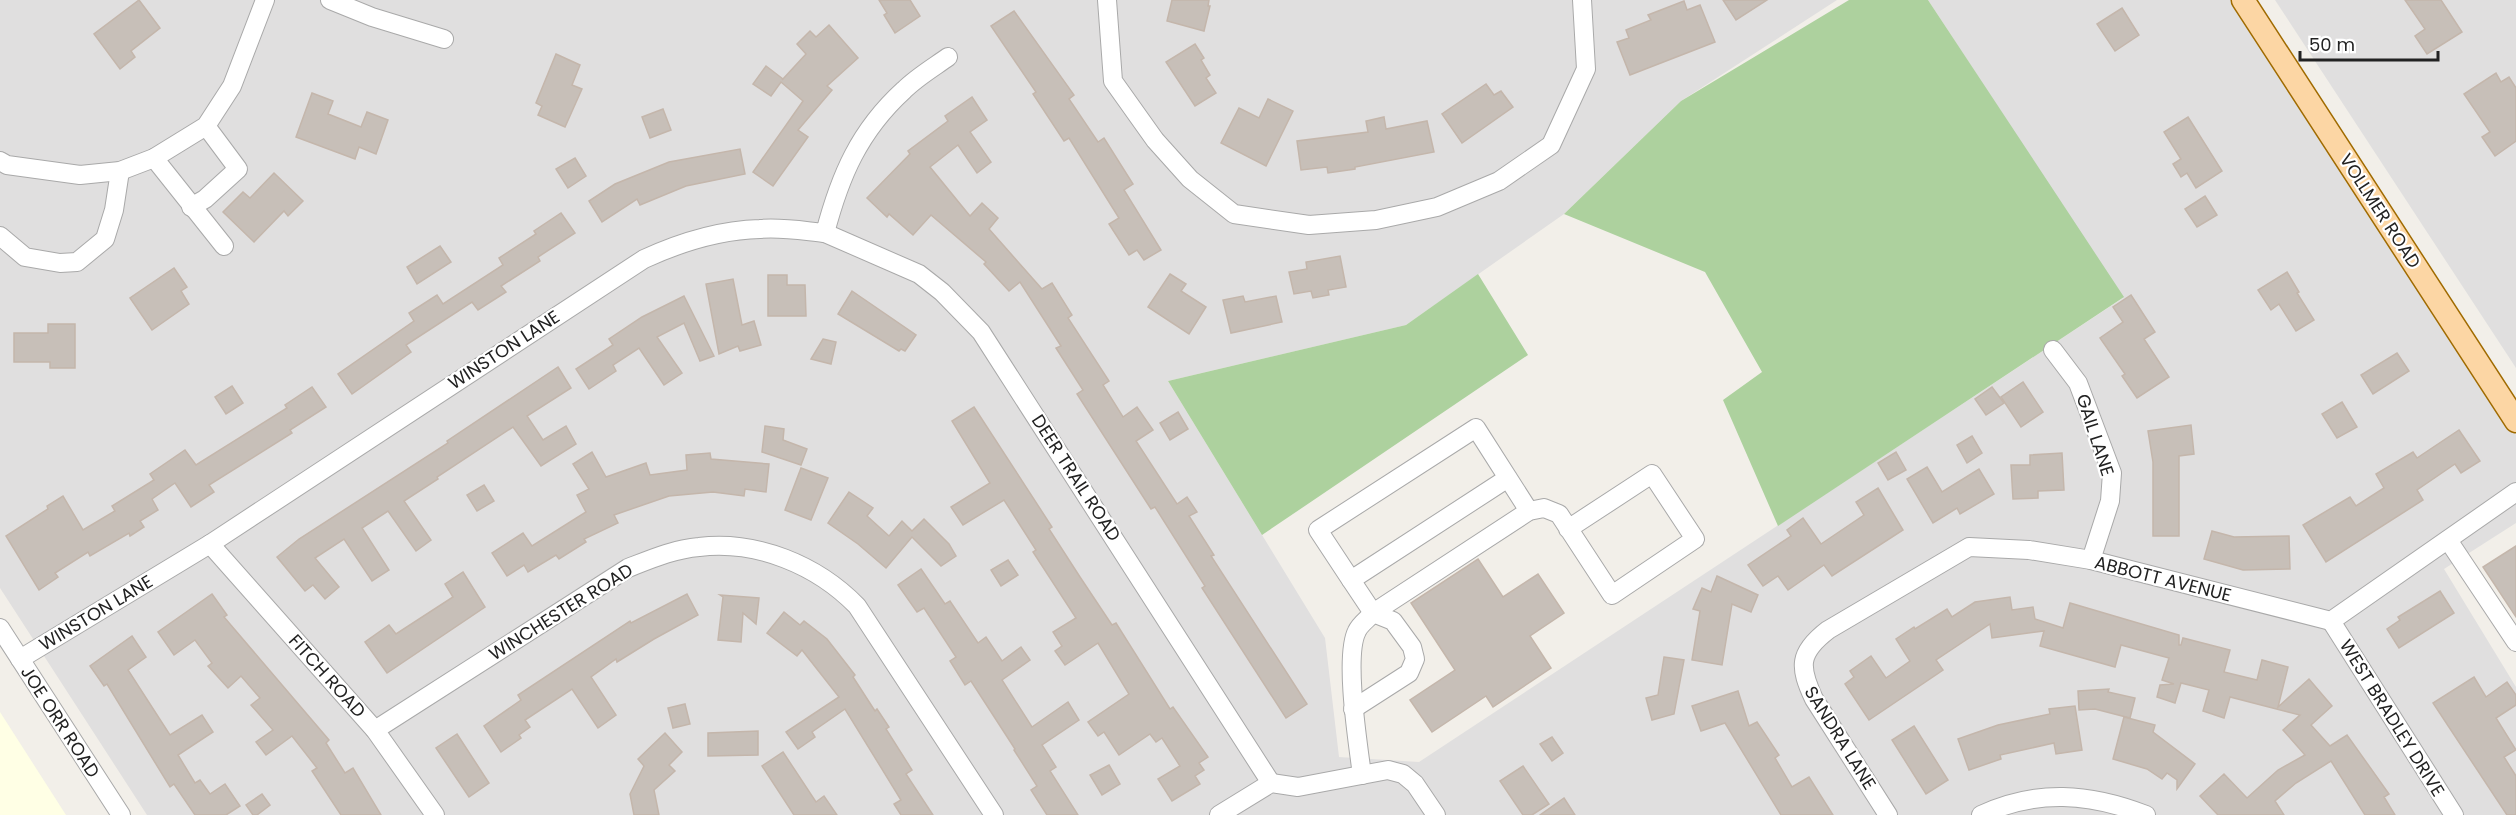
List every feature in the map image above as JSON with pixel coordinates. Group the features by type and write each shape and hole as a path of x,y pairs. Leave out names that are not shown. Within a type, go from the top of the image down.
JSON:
{"main road":[{"name":"VOLLMER ROAD","path":"2243,0 2516,421"}],"street":[{"path":"2,168 80,175 120,171 153,158 206,126 232,86 265,0"},
{"path":"330,0 372,17 444,39"},
{"path":"1107,0 1113,81 1169,156 1190,179 1234,214 1309,225 1376,220 1437,207 1499,181 1551,145 1586,69 1582,0"},
{"path":"825,233 836,192 847,165 872,126 904,90 948,57"},
{"path":"191,207 206,199 238,169 206,126"},
{"path":"153,158 224,246"},
{"path":"0,236 25,257 60,263 77,262 105,239 114,210 120,171"},
{"name":"WINSTON LANE","path":"20,659 210,544 644,259 682,243 719,234 761,228 825,233"},
{"name":"DEER TRAIL ROAD","path":"825,233 897,262 919,274 942,292 981,332 1271,783"},
{"name":"GAIL LANE","path":"2053,350 2078,383 2112,473 2110,501 2091,560"},
{"path":"1353,709 1409,673 1414,659 1412,647 1393,621 1373,613 1318,530 1476,428 1529,511"},
{"path":"1362,775 1353,709 1353,644 1358,630 1373,613 1529,511 1544,508 1559,514 1568,528 1612,595 1695,539 1652,474 1568,528"},
{"path":"1351,580 1508,478"},
{"path":"2331,621 2516,492"},
{"path":"2448,540 2516,642"},
{"name":"FITCH ROAD","path":"210,544 375,730 435,815"},
{"name":"WINCHESTER ROAD","path":"375,730 628,568 663,555 697,547 738,547 785,559 810,569 832,584 857,606 994,815"},
{"name":"ABBOTT AVENUE","path":"1803,657 1815,640 1828,630 1968,547 2029,550 2091,560 2331,621"},
{"name":"WEST BRADLEY DRIVE","path":"2331,621 2454,815"},
{"name":"JOE ORR ROAD","path":"0,628 121,815"},
{"name":"SANDRA LANE","path":"1803,657 1804,679 1814,699 1888,815"},
{"path":"1220,815 1271,783 1298,787 1388,770 1403,774 1415,784 1436,815"},
{"path":"1981,815 2013,801 2042,796 2084,798 2117,804 2146,815"}],"shaded area":[{"path":"0,0 1837,0 1681,101 1564,214 1406,325 1168,381 1325,638 1339,757 1419,762 2123,298 1928,0 2234,0 2516,435 2516,523 2444,569 2516,687 2516,815 147,815 0,588"},
{"path":"2275,0 2516,0 2516,368"},
{"path":"0,712 66,815 0,815"}],"green space":[{"path":"1849,0 1928,0 2124,297 1778,526 1723,400 1762,372 1705,272 1564,214 1681,101"},
{"path":"1478,274 1528,355 1262,535 1168,381 1406,325"}],"building":[{"path":"139,0 160,28 131,51 135,57 120,69 94,34"},
{"path":"879,0 910,0 920,16 895,33 884,15 887,13"},
{"path":"1172,0 1209,0 1208,6 1210,6 1204,31 1167,21"},
{"path":"1723,0 1767,0 1736,20"},
{"path":"2405,0 2441,0 2462,32 2427,54 2415,36 2425,29"},
{"path":"1684,1 1687,10 1700,5 1715,42 1630,75 1617,42 1629,38 1626,30 1651,20 1648,15"},
{"path":"2122,8 2139,35 2115,51 2097,24"},
{"path":"1014,11 1074,95 1069,99 1098,142 1104,138 1133,184 1124,190 1161,250 1144,260 1137,250 1129,255 1109,224 1119,218 1069,138 1064,141 1033,94 1036,92 991,26"},
{"path":"829,25 858,58 827,86 832,90 798,130 808,137 773,186 753,172 803,101 781,82 771,96 753,84 766,66 783,79 806,54 797,44 810,31 816,37"},
{"path":"1195,44 1204,58 1201,60 1210,75 1206,78 1216,93 1195,106 1166,62"},
{"path":"556,54 580,65 572,85 582,89 565,127 538,115 542,106 536,103"},
{"path":"2496,73 2501,82 2509,77 2516,88 2516,141 2495,156 2482,137 2490,132 2464,94"},
{"path":"1486,84 1494,95 1501,91 1513,107 1462,143 1442,114"},
{"path":"312,93 333,101 328,114 361,127 367,112 388,120 376,154 359,147 355,159 296,137"},
{"path":"972,97 987,120 970,132 991,162 977,173 958,145 930,167 970,216 982,203 998,218 989,229 1042,289 1052,283 1072,315 1068,318 1109,381 1103,385 1123,417 1137,407 1153,430 1136,441 1177,504 1187,497 1197,512 1189,516 1214,555 1211,556 1307,704 1286,718 1202,588 1205,586 1155,507 1151,509 1077,394 1083,390 1056,348 1061,346 1020,282 1009,291 984,264 986,262 931,215 913,235 889,214 887,217 867,198 910,154 908,151 948,121 945,116"},
{"path":"1268,99 1293,111 1266,166 1221,143 1239,108 1259,118"},
{"path":"663,109 671,130 650,138 642,117"},
{"path":"1384,117 1386,129 1427,121 1434,152 1328,173 1327,167 1301,170 1297,141 1368,132 1366,121"},
{"path":"2188,117 2222,171 2196,188 2187,173 2181,177 2173,164 2181,159 2164,132"},
{"path":"740,149 745,174 686,186 640,205 637,199 602,222 589,201 615,184 669,162"},
{"path":"575,158 586,176 568,188 556,169"},
{"path":"274,173 303,201 288,216 284,211 254,242 223,212 243,192 250,198"},
{"path":"2205,196 2217,215 2197,227 2185,209"},
{"path":"561,213 575,233 538,257 540,261 501,286 506,292 478,310 472,302 406,345 411,352 352,394 338,374 414,321 409,313 437,295 443,304 503,265 499,258 536,234 534,231"},
{"path":"440,246 451,262 417,284 407,267"},
{"path":"1340,256 1346,287 1328,290 1329,295 1313,298 1311,291 1294,294 1289,272 1307,269 1306,262"},
{"path":"174,268 187,287 181,291 189,304 152,330 130,298"},
{"path":"2287,272 2314,320 2296,331 2279,304 2271,310 2258,290"},
{"path":"1170,274 1186,284 1181,291 1206,307 1189,334 1148,307"},
{"path":"768,275 787,275 787,285 805,285 806,316 768,316"},
{"path":"733,279 742,325 754,321 761,345 740,351 738,346 719,354 706,284"},
{"path":"852,291 916,335 905,351 901,349 899,351 838,314"},
{"path":"2131,295 2155,332 2144,339 2169,377 2137,398 2122,376 2125,374 2100,338 2123,322 2113,307"},
{"path":"684,296 714,356 700,361 684,323 657,337 682,373 664,385 639,348 613,365 616,371 589,389 576,369 613,345 609,339 642,317"},
{"path":"1243,296 1245,302 1276,296 1282,322 1231,333 1223,300"},
{"path":"48,324 75,324 75,368 50,368 50,362 14,362 14,333 48,333"},
{"path":"823,339 836,342 831,364 811,359"},
{"path":"2397,353 2409,371 2373,394 2361,375"},
{"path":"558,367 571,388 527,416 543,440 566,426 576,444 541,466 513,427 404,501 431,540 416,551 388,511 362,528 389,570 372,581 344,539 315,558 339,587 325,599 313,585 305,591 277,557 299,539 448,443 447,441"},
{"path":"2023,382 2043,412 2021,427 2001,397"},
{"path":"232,386 243,403 226,414 215,397"},
{"path":"312,387 326,407 290,430 292,433 209,485 214,492 191,507 175,483 152,499 158,510 140,521 144,527 130,536 129,533 90,556 88,552 55,573 58,577 39,590 6,536 48,509 47,506 63,496 83,530 115,511 112,506 154,480 150,474 185,450 196,465 287,408 285,405"},
{"path":"1992,387 2004,403 1986,415 1975,399"},
{"path":"2342,402 2357,427 2337,438 2322,414"},
{"path":"974,407 1052,527 1049,529 1112,625 1116,623 1170,709 1173,707 1208,757 1199,763 1204,770 1195,776 1200,784 1172,801 1158,779 1180,766 1162,738 1156,742 1150,734 1119,755 1104,732 1098,736 1088,722 1129,694 1098,643 1065,665 1055,651 1062,646 1053,632 1076,618 1033,552 1036,550 1004,500 963,525 951,507 990,483 952,421"},
{"path":"1178,412 1188,429 1170,440 1160,423"},
{"path":"2191,425 2194,454 2179,456 2179,536 2153,536 2153,462 2148,431"},
{"path":"765,426 784,429 783,440 807,449 801,465 762,452"},
{"path":"2459,430 2480,461 2461,473 2455,464 2417,490 2423,500 2326,562 2303,525 2350,497 2356,506 2384,488 2376,474 2413,452 2417,458"},
{"path":"1972,436 1982,453 1967,463 1957,445"},
{"path":"592,452 606,477 646,463 650,475 687,470 686,455 710,453 711,459 769,464 766,492 745,489 744,496 713,492 669,496 614,515 618,523 584,539 586,542 559,559 556,555 528,572 524,565 507,576 492,553 523,533 532,546 586,512 577,495 589,489 573,464"},
{"path":"1896,452 1906,470 1888,480 1878,463"},
{"path":"2062,453 2064,490 2038,491 2038,498 2013,499 2011,465 2030,465 2030,455"},
{"path":"1927,467 1942,492 1979,469 1994,494 1960,514 1957,508 1933,523 1907,479"},
{"path":"801,468 828,478 811,520 785,510"},
{"path":"484,485 494,501 477,511 467,495"},
{"path":"1878,488 1903,530 1832,576 1824,565 1788,590 1778,576 1763,586 1748,565 1791,536 1787,530 1803,518 1821,544 1864,515 1856,502"},
{"path":"849,492 873,508 867,516 889,536 902,521 912,531 924,519 949,544 956,556 941,566 912,537 886,568 828,523"},
{"path":"2212,531 2234,537 2289,536 2290,569 2243,570 2204,559"},
{"path":"2516,546 2516,617 2483,567"},
{"path":"1478,559 1503,597 1538,574 1564,613 1530,636 1551,668 1493,707 1486,696 1432,732 1410,700 1455,670 1411,603"},
{"path":"1008,560 1018,575 1001,586 991,570"},
{"path":"921,569 945,604 950,601 978,643 986,637 1002,661 1021,647 1030,660 1002,680 1032,727 1068,702 1079,720 1042,745 1056,767 1050,771 1078,815 1047,815 1031,790 1037,786 1015,749 971,681 965,685 950,661 956,657 924,608 917,612 898,585"},
{"path":"463,572 485,607 387,673 365,642 389,625 396,634 453,597 445,584"},
{"path":"1717,576 1758,595 1751,612 1732,604 1722,665 1692,660 1700,611 1693,609 1702,588 1711,592"},
{"path":"2440,591 2454,613 2399,648 2387,629 2400,620 2398,617"},
{"path":"212,594 227,615 224,617 329,740 326,743 345,773 353,768 381,815 341,815 312,771 317,768 292,736 266,755 256,742 273,730 251,705 260,698 241,676 228,688 208,666 212,663 195,640 174,655 158,632"},
{"path":"687,594 698,615 617,662 616,659 591,677 616,715 598,728 572,689 525,720 530,727 519,735 521,738 501,752 484,726 521,700 518,695 630,621 631,623"},
{"path":"720,595 759,598 756,624 743,613 741,642 718,640 723,597"},
{"path":"2010,597 2012,610 2033,607 2035,619 2063,628 2070,603 2179,635 2179,645 2183,638 2230,650 2224,672 2257,680 2262,660 2288,667 2278,707 2309,679 2332,706 2311,725 2330,746 2347,735 2389,794 2384,797 2395,815 2365,815 2331,761 2296,783 2275,801 2284,815 2218,815 2200,796 2224,774 2247,798 2278,770 2305,755 2283,730 2300,715 2230,697 2224,718 2203,711 2209,690 2181,683 2175,703 2157,697 2160,685 2174,684 2162,680 2169,658 2121,645 2115,667 2040,646 2044,631 1992,638 1990,624 1936,660 1943,670 1869,720 1845,684 1854,677 1850,671 1871,656 1886,678 1910,661 1896,639 1914,627 1915,629 1947,609 1952,617 1975,602"},
{"path":"784,612 800,625 804,621 827,639 855,675 853,677 875,711 877,709 889,727 886,729 912,770 906,774 933,815 901,815 894,804 901,800 845,709 812,732 815,737 798,749 786,732 839,697 802,650 797,656 767,633"},
{"path":"132,636 146,657 128,670 170,735 202,715 213,732 178,755 195,783 200,780 210,794 225,784 240,806 226,815 195,815 174,784 170,787 107,684 104,686 90,666"},
{"path":"1664,657 1684,660 1674,714 1652,720 1646,698 1658,695"},
{"path":"2474,677 2486,697 2507,682 2516,695 2516,705 2496,718 2516,750 2504,757 2516,776 2516,815 2507,815 2433,703"},
{"path":"2109,689 2108,692 2135,698 2130,718 2095,709 2079,710 2078,691"},
{"path":"1738,691 1749,726 1757,722 1779,755 1775,758 1792,787 1809,777 1833,815 1781,815 1725,723 1701,731 1692,706"},
{"path":"685,704 690,724 673,728 668,708"},
{"path":"2075,706 2082,750 2056,754 2054,743 2000,755 2001,759 1969,770 1958,739 1998,725 2050,714 2049,709"},
{"path":"2124,717 2155,725 2153,732 2195,764 2177,789 2177,780 2167,773 2162,779 2147,769 2113,759"},
{"path":"1914,726 1948,780 1926,794 1892,740"},
{"path":"758,731 758,755 708,756 708,733"},
{"path":"665,733 682,752 669,765 675,771 654,790 659,815 634,815 630,794 644,766 638,759"},
{"path":"457,734 489,783 469,797 436,748"},
{"path":"1552,737 1563,753 1552,761 1540,744"},
{"path":"783,752 816,802 824,796 837,815 794,815 762,766"},
{"path":"1109,765 1120,784 1102,795 1090,775"},
{"path":"1523,766 1549,804 1532,815 1523,815 1500,781"},
{"path":"262,794 270,805 257,815 253,815 246,805"},
{"path":"1564,798 1575,815 1540,815"}]}
